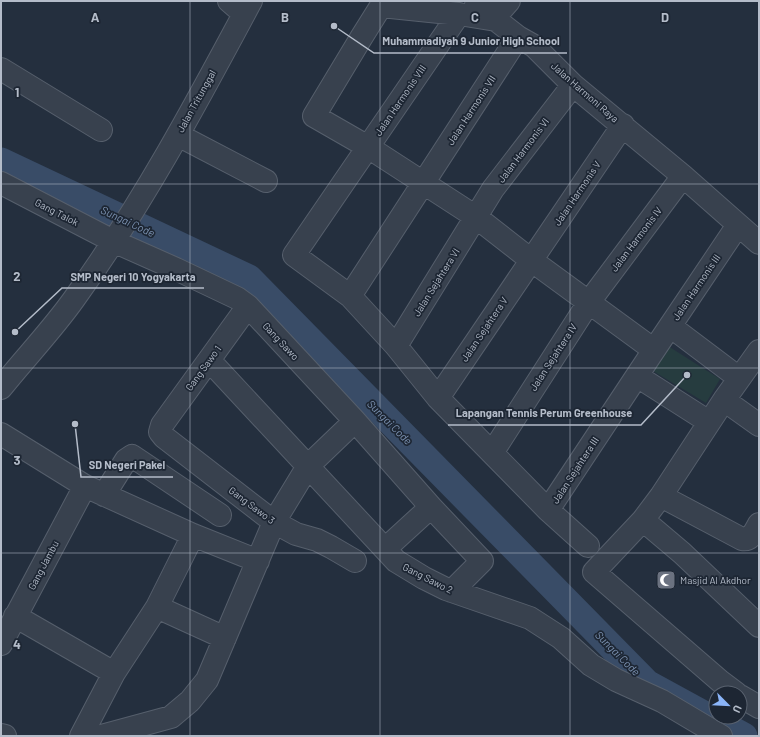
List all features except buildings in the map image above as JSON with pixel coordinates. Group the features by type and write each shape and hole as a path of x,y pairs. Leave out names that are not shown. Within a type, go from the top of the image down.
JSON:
{"street":[{"path":"434,1 502,9 509,1"},
{"name":"Jalan Tritunggal","path":"1,388 74,299 139,201 178,135 241,5"},
{"name":"Jalan Harmoni Raya","path":"368,147 314,116 382,6 459,14 496,20 518,37 534,46 573,84 684,176 759,243"},
{"name":"Jalan Harmonis VIII","path":"350,296 294,255 459,14"},
{"name":"Jalan Harmonis VII","path":"350,296 518,37"},
{"path":"1,69 101,130"},
{"name":"Jalan Harmonis VI","path":"476,217 493,189 573,84"},
{"name":"Jalan Harmonis V","path":"531,260 623,125"},
{"path":"178,135 266,181"},
{"path":"368,147 476,217 531,260 654,350"},
{"name":"Jalan Harmonis IV","path":"588,302 684,176"},
{"name":"Gang Talok","path":"1,183 116,237"},
{"name":"Jalan Sejahtera VI","path":"396,346 476,217"},
{"name":"Jalan Harmonis III","path":"654,350 738,225"},
{"name":"Gang Sawo","path":"116,237 176,269 237,298 248,306 482,561 452,591"},
{"name":"Jalan Sejahtera V","path":"438,398 531,260"},
{"path":"350,296 396,346 438,398 548,510 588,546"},
{"name":"Jalan Sejahtera IV","path":"492,453 588,302"},
{"name":"Gang Sawo 1","path":"160,432 162,426 248,306"},
{"path":"670,326 739,378"},
{"name":"Jalan Sejahtera III","path":"548,510 654,350"},
{"path":"725,685 594,572 643,520 661,496 709,422 759,351"},
{"name":"Gang Sawo 2","path":"209,360 396,561 424,578 452,591 530,618 561,638 591,664 616,680 662,701 721,736"},
{"path":"637,376 709,422"},
{"path":"724,400 759,425"},
{"path":"101,736 171,717 182,709 199,691 207,680 274,522 308,466 355,421"},
{"name":"Gang Sawo 3","path":"160,432 164,437 274,522 296,534 331,546 356,561"},
{"path":"1,434 95,490 193,535 258,561"},
{"name":"Gang Jambu","path":"1,644 15,616 95,490 132,456 220,515"},
{"path":"661,496 742,539 746,540 750,538 759,524"},
{"path":"384,549 431,507"},
{"path":"643,520 682,553 759,626"},
{"path":"81,736 114,673 157,607 193,535"},
{"path":"157,607 225,638"},
{"path":"15,616 114,673"},
{"path":"748,701 759,708"},
{"path":"1,735 6,736"}],"green space":[{"path":"668,346 720,379 706,403 653,371"}],"waterway":[{"name":"Sungai Code","path":"1,161 249,278 647,683 744,736"}],"place":[{"name":"Muhammadiyah 9 Junior High School","path":"334,26"},
{"name":"SMP Negeri 10 Yogyakarta","path":"15,332"},
{"name":"Lapangan Tennis Perum Greenhouse","path":"687,375"},
{"name":"SD Negeri Pakel","path":"75,424"},
{"name":"Masjid Al Akdhor","path":"666,580"}]}
